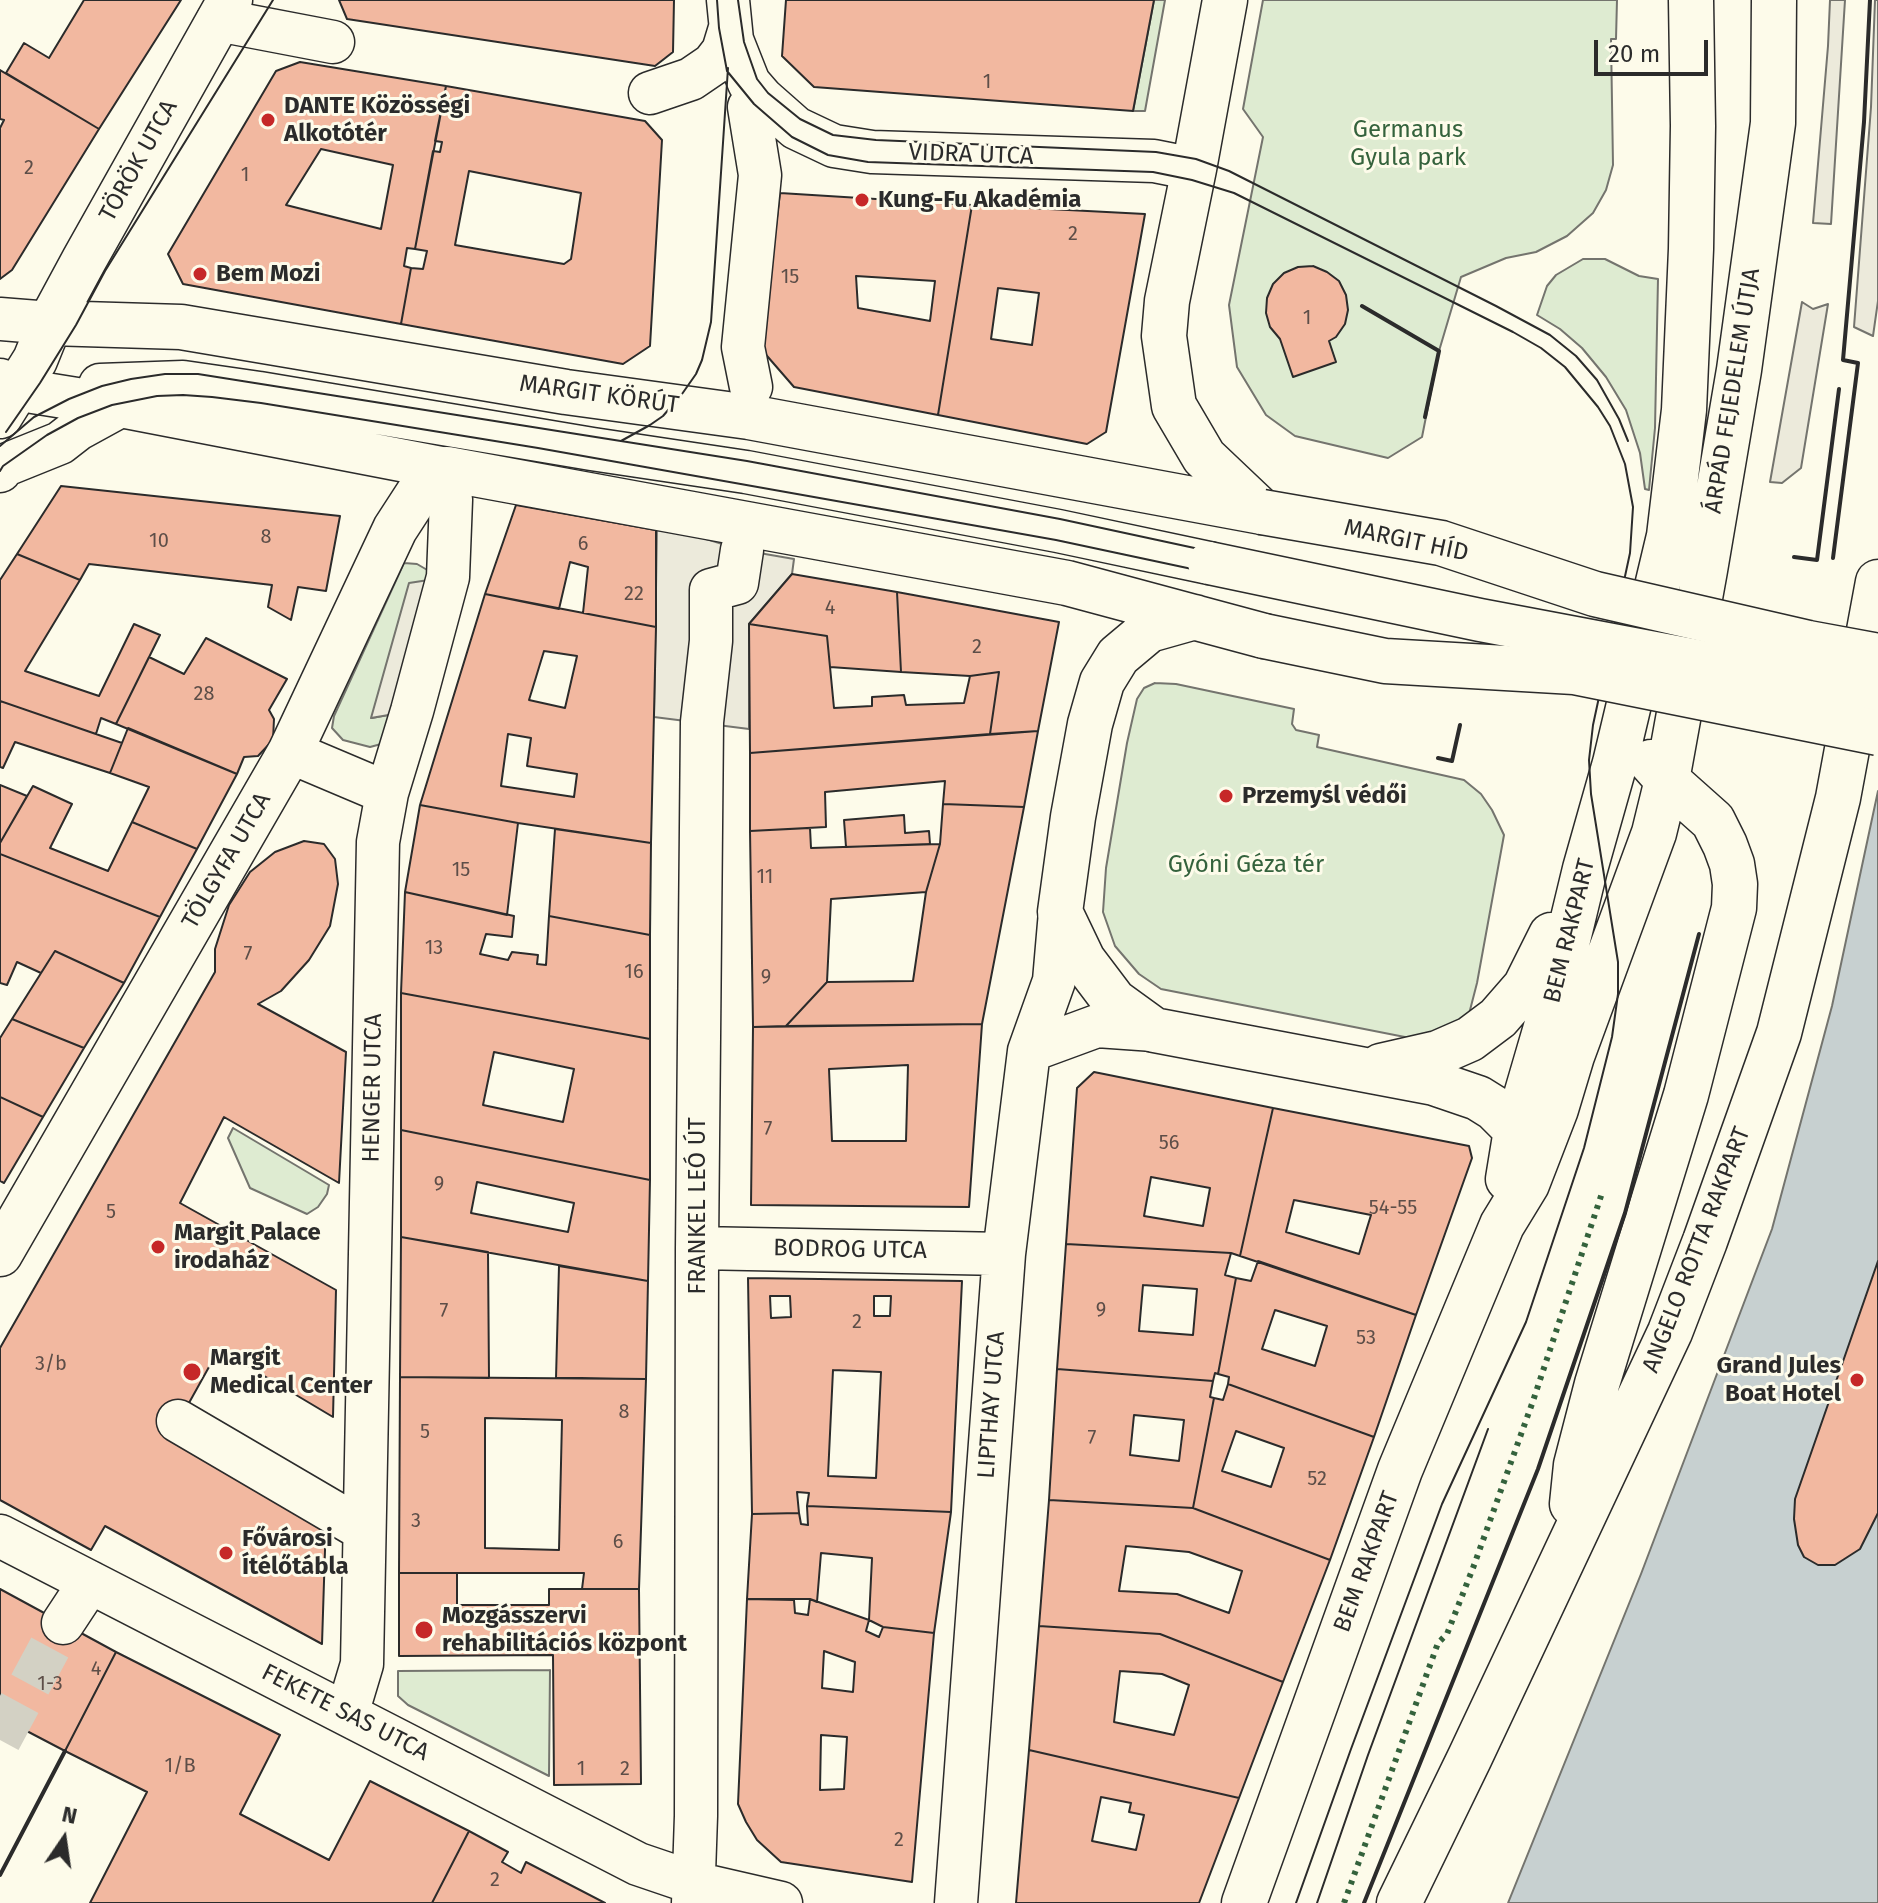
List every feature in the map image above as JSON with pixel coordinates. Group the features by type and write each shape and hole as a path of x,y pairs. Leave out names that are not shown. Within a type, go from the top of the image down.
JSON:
{"main road":[{"path":"1215,486 1204,457 1174,406 1164,336 1167,301 1225,0"},
{"name":"ÁRPÁD FEJEDELEM ÚTJA","path":"1622,730 1669,536 1684,410 1691,219 1691,0"},
{"name":"ÁRPÁD FEJEDELEM ÚTJA","path":"1667,780 1741,357 1773,123 1774,0"},
{"name":"TÖRÖK UTCA","path":"50,323 224,10"},
{"path":"6,394 35,360 50,323"},
{"name":"MARGIT KÖRÚT","path":"50,323 181,327 566,392 1215,486"},
{"path":"447,469 1067,583 1200,619"},
{"name":"TÖLGYFA UTCA","path":"0,1254 290,752 395,529 419,492 447,469"},
{"name":"MARGIT HÍD","path":"1215,486 1262,512 1441,543 1595,594 1700,658 1878,733"},
{"name":"ANGELO ROTTA RAKPART","path":"1399,1903 1670,1332 1705,1241 1779,1033 1838,798 1876,594"},
{"path":"1200,619 1149,630 1118,656 1102,682 1090,724 1060,912 1083,960 1114,1001 1154,1030 1434,1083 1478,1098 1494,1108 1516,1130 1527,1184"},
{"name":"MARGIT HÍD","path":"1200,619 1264,636 1385,661 1580,656 1700,658 1808,643 1878,656"},
{"path":"1569,1546 1576,1465 1597,1384 1686,1095 1734,908 1732,864 1713,821 1667,780 1622,730"},
{"name":"BEM RAKPART","path":"1502,1225 1516,1130 1551,1010 1622,730"},
{"name":"BEM RAKPART","path":"1244,1903 1400,1470 1502,1225 1527,1184 1556,1109 1577,1042 1654,833 1667,780"},
{"path":"1363,1070 1438,1053 1470,1039 1498,1018 1525,987 1585,869"}],"street":[{"path":"224,10 333,42"},
{"path":"650,93 691,79 724,31 732,40 755,102 760,175 743,347 751,387"},
{"name":"VIDRA UTCA","path":"755,102 796,128 834,146 872,152 1154,161 1194,169"},
{"path":"0,319 50,323"},
{"path":"6,394 40,383 102,386 183,382"},
{"path":"0,471 3,466 60,443 78,429 120,406 157,396 183,382"},
{"name":"MARGIT HÍD","path":"183,382 746,472 1058,531 1480,620 1580,656 1643,648 1878,695"},
{"path":"6,394 33,392 120,406 447,469"},
{"name":"HENGER UTCA","path":"347,1714 362,1664 378,842 387,793 448,577 451,500 447,469"},
{"name":"FRANKEL LEÓ ÚT","path":"694,1893 702,722 711,641 711,590 737,583 742,550"},
{"name":"MARGIT HÍD","path":"1595,594 1643,648 1700,658"},
{"path":"290,752 387,793"},
{"name":"LIPTHAY UTCA","path":"956,1903 1004,1254 1029,1051 1054,981 1060,912"},
{"path":"1029,1051 1097,1026 1154,1030"},
{"name":"BODROG UTCA","path":"697,1248 1004,1254"},
{"path":"178,1421 364,1530"},
{"name":"FEKETE SAS UTCA","path":"0,1536 694,1893 781,1903"},
{"path":"63,1623 90,1582"}],"green space":[{"path":"1154,0 1165,0 1145,111 1133,111"},
{"name":"Germanus Gyula park","path":"1263,0 1617,0 1616,39 1611,39 1613,165 1606,190 1593,213 1567,236 1536,252 1506,258 1461,277 1439,351 1422,437 1388,458 1295,436 1266,415 1237,367 1229,305 1263,137 1243,109"},
{"path":"1583,259 1605,259 1639,276 1658,279 1655,428 1649,490 1645,489 1640,453 1626,410 1606,377 1582,348 1537,315 1547,286 1556,275"},
{"path":"404,563 417,564 429,571 432,580 372,718 393,714 385,743 370,747 343,740 332,728 334,716"},
{"name":"Gyóni Géza tér","path":"1155,683 1176,684 1294,709 1292,724 1296,730 1319,735 1317,747 1464,780 1481,794 1504,835 1477,983 1469,1014 1457,1027 1415,1039 1161,989 1139,974 1115,946 1103,912 1106,868 1127,743 1137,699 1144,688"},
{"path":"233,1128 329,1185 318,1207 307,1214 250,1188 228,1138"},
{"path":"550,1670 549,1776 408,1705 398,1696 398,1671"}],"shaded area":[{"path":"1830,0 1845,0 1831,224 1813,223"},
{"path":"1875,0 1878,0 1878,301 1873,336 1854,327 1871,107"},
{"path":"1802,302 1813,309 1828,304 1801,468 1782,483 1770,482"},
{"path":"657,524 742,550 794,559 792,574 749,624 749,729 654,717"},
{"path":"448,577 412,711 371,718 409,583"},
{"path":"1878,791 1878,1903 1508,1903 1641,1574 1772,1229 1832,1006"}],"building":[{"path":"84,0 181,0 99,129 6,73 24,43 49,58"},
{"path":"339,0 674,0 673,52 655,66 347,19"},
{"path":"786,0 1154,0 1133,111 814,87 782,56"},
{"path":"300,62 446,86 415,249 407,248 404,266 411,268 401,324 183,284 168,254 276,71","holes":["321,149 393,165 381,229 286,205"]},
{"path":"0,70 99,129 12,270 0,279 0,128 4,120 0,119"},
{"path":"446,86 645,121 662,140 650,346 623,364 401,324 411,268 423,269 427,251 415,249 433,151 440,152 442,142 435,141","holes":["469,171 581,193 571,259 564,264 455,245"]},
{"path":"780,193 972,205 938,415 794,387 761,349","holes":["856,276 935,281 930,321 858,308"]},
{"path":"972,205 1145,214 1106,432 1087,444 938,415","holes":["998,288 1039,293 1032,345 991,339"]},
{"path":"1313,266 1339,281 1346,295 1348,310 1345,324 1329,341 1336,362 1293,377 1280,339 1270,327 1266,313 1267,298 1273,284 1284,273 1298,267"},
{"path":"61,486 340,516 326,591 298,587 291,620 268,607 272,585 89,564 80,580 17,554"},
{"path":"516,505 656,530 656,627 583,613 588,567 570,562 559,609 485,594"},
{"path":"17,554 80,580 25,671 99,696 134,624 160,635 116,724 101,718 96,734 0,701 0,580"},
{"path":"792,574 897,592 901,672 830,667 827,636 749,624"},
{"path":"897,592 1059,622 1038,731 990,734 999,672 970,676 901,672"},
{"path":"485,594 656,627 651,843 420,805","holes":["544,651 577,656 565,708 529,700","508,734 531,738 527,766 577,774 574,797 501,786"]},
{"path":"749,624 827,636 834,708 872,706 872,697 904,695 906,705 964,703 970,676 999,672 990,734 750,753"},
{"path":"206,638 287,679 269,710 274,719 273,740 258,756 244,757 237,774 116,724 149,657 184,674"},
{"path":"0,701 122,743 110,773 15,742 3,768 0,767"},
{"path":"128,728 237,774 197,849 132,822 149,787 110,773"},
{"path":"1038,731 1024,807 943,804 945,781 825,792 826,827 750,831 750,753"},
{"path":"0,785 27,796 0,843"},
{"path":"33,786 72,804 50,848 108,871 132,822 197,849 160,917 0,854 0,843"},
{"path":"943,804 1024,807 982,1024 786,1026 827,982 913,981 926,892 940,844"},
{"path":"420,805 518,823 507,915 405,892"},
{"path":"904,815 905,833 929,831 930,844 846,847 844,820"},
{"path":"810,828 811,848 940,844 926,892 831,899 827,982 786,1026 753,1027 750,831"},
{"path":"555,829 651,843 650,935 549,916"},
{"name":"Margit Palace irodaház","path":"304,841 324,844 335,859 338,884 330,926 309,960 281,991 258,1004 346,1052 339,1183 224,1117 180,1203 336,1290 333,1417 219,1349 175,1428 326,1519 322,1644 105,1526 91,1550 0,1500 0,1348 215,972 215,949 229,905 250,872 275,852"},
{"path":"0,854 160,917 124,983 55,951 41,973 17,962 7,985 0,983"},
{"path":"405,892 514,916 512,937 486,934 480,954 508,960 512,952 538,955 537,964 546,965 549,916 650,935 650,1039 401,993"},
{"path":"55,951 124,983 84,1048 12,1019"},
{"path":"401,993 650,1039 650,1180 401,1130","holes":["494,1052 574,1069 563,1122 483,1105"]},
{"path":"12,1019 84,1048 43,1117 0,1097 0,1038"},
{"path":"982,1024 969,1207 751,1205 753,1027","holes":["908,1065 906,1141 832,1141 829,1069"]},
{"path":"1094,1072 1273,1108 1240,1256 1066,1244 1077,1088","holes":["1151,1177 1210,1188 1203,1226 1144,1216"]},
{"path":"0,1097 43,1117 4,1183 0,1181"},
{"path":"1273,1108 1469,1146 1472,1158 1416,1315 1240,1256","holes":["1294,1200 1371,1215 1359,1254 1286,1232"]},
{"path":"401,1130 650,1180 648,1281 401,1237","holes":["477,1182 574,1203 568,1232 471,1213"]},
{"path":"401,1237 488,1252 489,1378 400,1377"},
{"path":"1066,1244 1231,1253 1225,1275 1236,1278 1218,1374 1215,1373 1213,1381 1057,1369","holes":["1143,1285 1197,1289 1193,1335 1139,1331"]},
{"path":"1258,1261 1416,1315 1374,1437 1228,1384 1229,1377 1218,1374 1236,1278 1251,1281","holes":["1275,1310 1327,1326 1315,1366 1262,1349"]},
{"name":"Grand Jules Boat Hotel","path":"1878,1261 1878,1513 1860,1549 1835,1565 1818,1565 1804,1557 1798,1545 1795,1499"},
{"path":"559,1266 648,1281 646,1379 556,1378"},
{"path":"748,1278 962,1281 951,1512 807,1506 809,1493 797,1492 799,1513 752,1514","holes":["770,1296 790,1296 791,1317 771,1318","874,1296 891,1296 890,1316 874,1316","833,1370 881,1372 876,1478 828,1476"]},
{"path":"1057,1369 1213,1381 1210,1397 1214,1398 1193,1508 1049,1500","holes":["1134,1415 1184,1420 1179,1461 1130,1455"]},
{"path":"400,1377 646,1379 639,1589 582,1589 584,1573 399,1573","holes":["485,1418 562,1420 559,1550 485,1548"]},
{"path":"1228,1384 1374,1437 1330,1560 1193,1508 1214,1398 1223,1400","holes":["1236,1431 1284,1448 1271,1487 1222,1471"]},
{"path":"1049,1500 1193,1508 1330,1560 1283,1682 1160,1634 1039,1626","holes":["1126,1546 1189,1552 1242,1571 1229,1613 1177,1594 1119,1591"]},
{"path":"807,1506 951,1512 934,1633 883,1627 869,1620 872,1558 821,1553 817,1602 810,1599 747,1599 752,1514 799,1513 801,1524 808,1525"},
{"path":"399,1573 457,1573 457,1605 549,1605 549,1589 639,1589 641,1784 554,1785 553,1655 399,1656"},
{"path":"0,1589 116,1652 65,1751 0,1717"},
{"path":"747,1599 794,1600 795,1613 808,1615 810,1599 869,1620 866,1631 879,1637 883,1627 934,1633 912,1882 781,1862 757,1840 738,1804","holes":["824,1651 855,1662 853,1692 822,1688","821,1735 847,1737 844,1789 820,1790"]},
{"path":"1039,1626 1160,1634 1283,1682 1239,1798 1029,1750","holes":["1120,1671 1162,1674 1189,1685 1174,1735 1114,1722"]},
{"path":"116,1652 280,1735 240,1814 329,1860 370,1781 469,1831 432,1903 90,1903 147,1792 65,1751"},
{"path":"1029,1750 1239,1798 1199,1903 1016,1903","holes":["1101,1797 1131,1803 1129,1812 1144,1815 1136,1850 1092,1841"]},
{"path":"469,1831 508,1852 502,1862 521,1873 526,1862 605,1903 432,1903"}],"tunnel":[{"path":"0,1740 63,1623"}],"tram line":[{"path":"6,432 76,325 105,271 273,0"},
{"path":"717,0 727,71 754,104 792,137 828,155 868,162 1153,172 1234,193 1541,348 1565,367 1598,407 1610,426 1625,464 1633,507 1630,553 1593,725 1589,760 1591,794 1618,962 1618,994 1612,1037 1584,1148 1526,1322 1442,1504 1296,1903"},
{"path":"738,0 744,42 757,79 768,93 800,119 833,135 876,140 1156,152 1196,159 1229,171 1550,335 1576,356 1597,380 1628,441"},
{"path":"621,441 663,416 696,374 702,360 711,322 728,68"},
{"path":"0,446 34,417 102,386 165,374 198,374 747,461 1060,519 1482,610 1878,682"},
{"path":"0,471 47,435 78,418 112,405 157,396 183,395 261,403 538,448 1056,540 1478,630 1878,706"},
{"path":"1317,1903 1488,1429"}],"hedge":[{"path":"1344,1903 1438,1643 1447,1634 1473,1568 1533,1401 1602,1193"}],"wall":[{"path":"1833,558 1858,363 1843,360 1864,122 1870,0"},
{"path":"1362,306 1439,351 1425,417"},
{"path":"1794,557 1817,560 1839,389"},
{"path":"1438,758 1452,761 1460,725"},
{"path":"1364,1903 1538,1469 1625,1213 1699,934"},
{"path":"0,1875 65,1751"}],"place":[{"name":"DANTE Közösségi Alkotótér","path":"268,120"},
{"name":"Kung-Fu Akadémia","path":"862,200"},
{"name":"Bem Mozi","path":"200,274"},
{"name":"Przemyśl védői","path":"1226,796"},
{"name":"Margit Palace irodaház","path":"158,1247"},
{"name":"Margit Medical Center","path":"192,1372"},
{"name":"Grand Jules Boat Hotel","path":"1857,1380"},
{"name":"Fővárosi Ítélőtábla","path":"226,1553"},
{"name":"Mozgásszervi rehabilitációs központ","path":"424,1630"}]}
